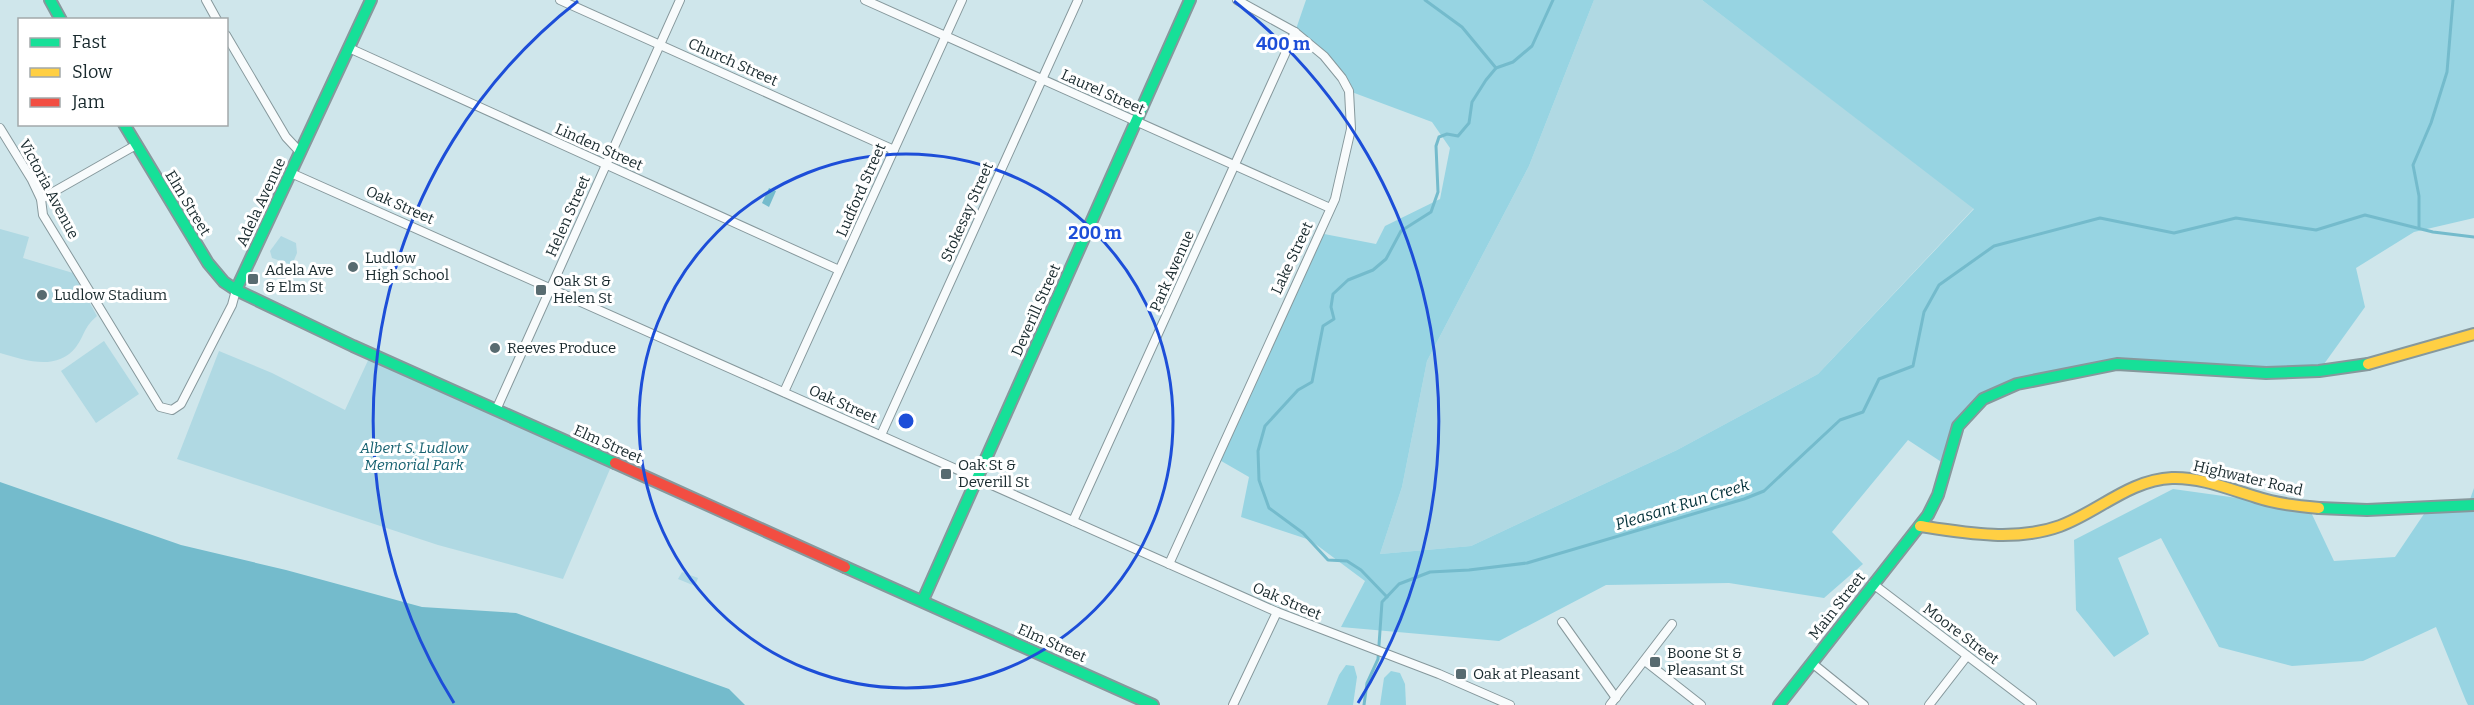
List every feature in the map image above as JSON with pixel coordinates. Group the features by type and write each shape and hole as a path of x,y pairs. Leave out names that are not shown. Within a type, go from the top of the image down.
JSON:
{"main road":[{"path":"50,0 60,18"},
{"name":"Deverill Street","path":"923,600 1190,0"},
{"name":"Adela Avenue","path":"236,290 349,48 368,1"},
{"name":"Elm Street","path":"125,126 213,270 236,290 261,304 1153,705"},
{"name":"Main Street","path":"1779,705 1920,526 1938,495 1958,426 1983,399 2018,384 2117,364 2266,373 2319,371 2362,365 2474,334"},
{"name":"Highwater Road","path":"1920,526 1972,532 2039,532 2078,519 2142,484 2175,478 2202,481 2271,501 2309,508 2474,505"}],"street":[{"path":"206,0 216,18"},
{"name":"Church Street","path":"560,0 894,150"},
{"name":"Helen Street","path":"496,410 680,0"},
{"name":"Laurel Street","path":"865,0 1330,208"},
{"name":"Ludford Street","path":"784,392 962,0"},
{"name":"Stokesay Street","path":"881,435 1078,0"},
{"name":"Lake Street","path":"1169,564 1330,208 1340,183 1351,129 1349,91 1342,78 1324,56 1295,32 1237,0"},
{"name":"Park Avenue","path":"1073,521 1295,32"},
{"path":"228,38 286,137 300,152"},
{"name":"Linden Street","path":"349,48 839,270"},
{"name":"Victoria Avenue","path":"0,128 41,200 43,215 145,384 160,407 172,410"},
{"path":"41,200 136,145"},
{"name":"Oak Street","path":"291,173 1277,612 1510,705"},
{"name":"Adela Avenue","path":"172,410 181,404 233,302 236,290"},
{"name":"Moore Street","path":"1874,584 2032,705"},
{"path":"1233,705 1277,612"},
{"path":"1562,622 1613,702 1672,624"},
{"path":"1929,705 1968,656"},
{"path":"1645,661 1701,705"},
{"path":"1812,663 1864,705"}],"green space":[{"path":"1594,0 1702,0 1974,208 1818,374 1677,450 1471,546 1380,554 1402,487 1427,361 1529,166"},
{"name":"Ludlow Stadium","path":"0,229 29,237 23,258 73,273 97,316 68,355 50,362 40,362 0,353"},
{"path":"281,236 296,243 297,253 292,265 272,258 270,251"},
{"path":"104,341 139,394 96,423 61,371"},
{"name":"Albert S. Ludlow Memorial Park","path":"219,351 272,373 345,410 371,354 613,462 563,579 438,545 177,459"},
{"path":"682,572 698,578 695,586 678,579"}],"shaded area":[{"path":"1306,0 1594,0 1529,166 1427,361 1402,487 1380,554 1471,546 1677,450 1818,374 1974,209 1702,0 2474,0 2474,218 2414,232 2356,268 2365,307 2319,371 2117,364 2071,372 1983,399 1958,426 1946,465 1908,440 1832,532 1863,564 1824,598 1729,583 1606,585 1499,641 1341,627 1365,581 1310,540 1241,517 1249,477 1216,458 1319,233 1376,244 1385,226 1440,199 1450,148 1432,122 1349,91 1342,78 1295,32"},
{"path":"769,188 776,191 769,207 762,203"},
{"path":"0,482 181,545 286,570 422,607 516,613 729,689 745,705 0,705"},
{"path":"2474,488 2474,705 2468,705 2466,701 2436,627 2363,661 2292,666 2219,647 2161,538 2118,558 2149,634 2114,657 2076,610 2074,540 2173,489 2309,508 2334,561 2395,557 2430,505 2468,505"},
{"path":"1346,665 1354,666 1357,677 1353,705 1327,705 1339,675"},
{"path":"1391,671 1400,673 1405,684 1406,705 1380,705 1384,678"}],"waterway":[{"path":"1425,0 1462,27 1496,68"},
{"path":"1387,597 1361,570 1347,561 1328,560 1303,533 1269,508 1259,480 1258,451 1265,426 1298,390 1312,382 1323,326 1334,319 1331,307 1333,294 1348,280 1373,270 1386,259 1401,231 1431,212 1438,192 1436,146 1439,137 1447,134 1458,136 1469,123 1472,102 1486,80 1496,68 1513,62 1532,46 1553,0"},
{"path":"2419,228 2419,196 2413,165 2431,123 2447,72 2453,0"},
{"name":"Pleasant Run Creek","path":"1364,705 1367,683 1378,659 1382,602 1399,584 1430,572 1527,563 1744,499 1764,491 1840,420 1863,412 1879,379 1913,366 1924,312 1939,285 1994,246 2100,218 2174,233 2236,218 2316,230 2365,215 2433,232 2474,237"}],"traffic: fast":[{"path":"50,0 60,18"},
{"path":"236,290 371,0"},
{"path":"923,600 1190,0"},
{"path":"125,126 208,263 224,282 236,290 353,346 615,463"},
{"path":"1779,705 1928,515 1938,495 1958,426 1983,399 2017,384 2117,364 2266,373 2319,371 2368,364"},
{"path":"2319,508 2367,510 2474,505"},
{"path":"845,567 1153,705"}],"traffic: slow":[{"path":"2368,364 2474,334"},
{"path":"1920,526 1990,535 2043,531 2074,520 2142,484 2172,478 2204,481 2272,501 2319,508"}],"traffic: jam":[{"path":"615,463 845,567"}],"place":[{"name":"Ludlow High School","path":"353,267"},
{"name":"Adela Ave & Elm St","path":"253,279"},
{"name":"Oak St & Helen St","path":"541,290"},
{"name":"Ludlow Stadium","path":"42,295"},
{"name":"Reeves Produce","path":"495,348"},
{"name":"Oak St & Deverill St","path":"946,474"},
{"name":"Boone St & Pleasant St","path":"1655,662"},
{"name":"Oak at Pleasant","path":"1461,674"}]}
